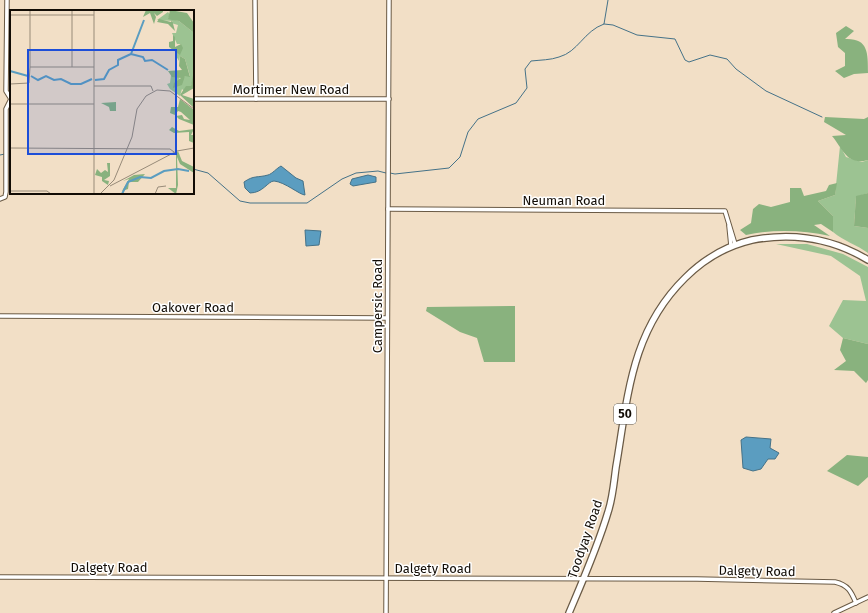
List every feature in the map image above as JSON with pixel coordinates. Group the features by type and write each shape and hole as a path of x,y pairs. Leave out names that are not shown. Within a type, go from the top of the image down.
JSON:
{"main road":[{"name":"Toodyay Road","path":"569,613 609,510 631,380 638,349 656,313 678,284 695,268 733,245 779,236 819,239 838,244 868,260"}],"street":[{"path":"6,0 6,91 10,98"},
{"path":"255,0 256,99"},
{"name":"Campersic Road","path":"386,613 389,0"},
{"name":"Mortimer New Road","path":"194,99 389,99"},
{"path":"0,199 5,196 6,108 10,101"},
{"name":"Neuman Road","path":"388,209 725,211 733,245"},
{"name":"Oakover Road","path":"0,316 387,318"},
{"name":"Dalgety Road","path":"0,577 583,579 835,582 843,584 850,590 856,602"},
{"path":"834,613 868,597"}],"green space":[{"path":"846,26 854,31 845,39 853,39 858,41 865,48 868,59 868,73 854,74 844,78 835,71 845,66 845,53 838,47 836,33"},
{"path":"825,117 864,119 868,117 868,160 855,161 846,155 832,136 846,135 824,122"},
{"path":"840,146 846,157 862,162 868,160 868,193 856,197 854,226 868,228 868,253 833,232 833,216 818,201 835,195"},
{"path":"837,183 835,195 818,201 833,216 833,232 821,224 814,225 830,236 809,232 788,231 746,235 740,230 751,223 753,209 759,204 771,207 790,202 790,188 801,188 804,196 826,191 829,185"},
{"path":"868,193 868,228 854,226 856,196"},
{"path":"776,244 807,244 843,254 868,267 868,344 843,338 829,326 843,300 866,301 860,276 831,256"},
{"path":"515,306 515,362 484,362 477,338 460,332 426,311 427,307"},
{"path":"843,338 868,344 868,380 866,383 854,371 834,370 846,361 840,350"},
{"path":"847,455 868,457 868,477 858,486 827,471"}],"water":[{"path":"281,166 296,178 303,181 305,195 274,181 255,192 250,193 245,188 244,182 247,180 270,174"},
{"path":"368,175 376,177 376,182 353,186 350,184 352,179"},
{"path":"305,230 321,231 319,245 306,246"},
{"path":"746,437 771,439 770,448 779,453 775,459 768,459 761,469 753,471 743,468 741,440"}],"waterway":[{"path":"390,173 395,174 449,168 460,157 468,132 478,119 516,103 527,88 525,69 531,61 556,58 571,51 591,31 604,24 608,0"},
{"path":"604,24 613,25 637,35 675,39 685,60 689,62 710,55 727,59 736,69 766,91 822,117"},
{"path":"0,155 5,154"},
{"path":"194,169 208,173 240,201 250,203 307,203 342,179 356,173 378,171 386,173"}]}
